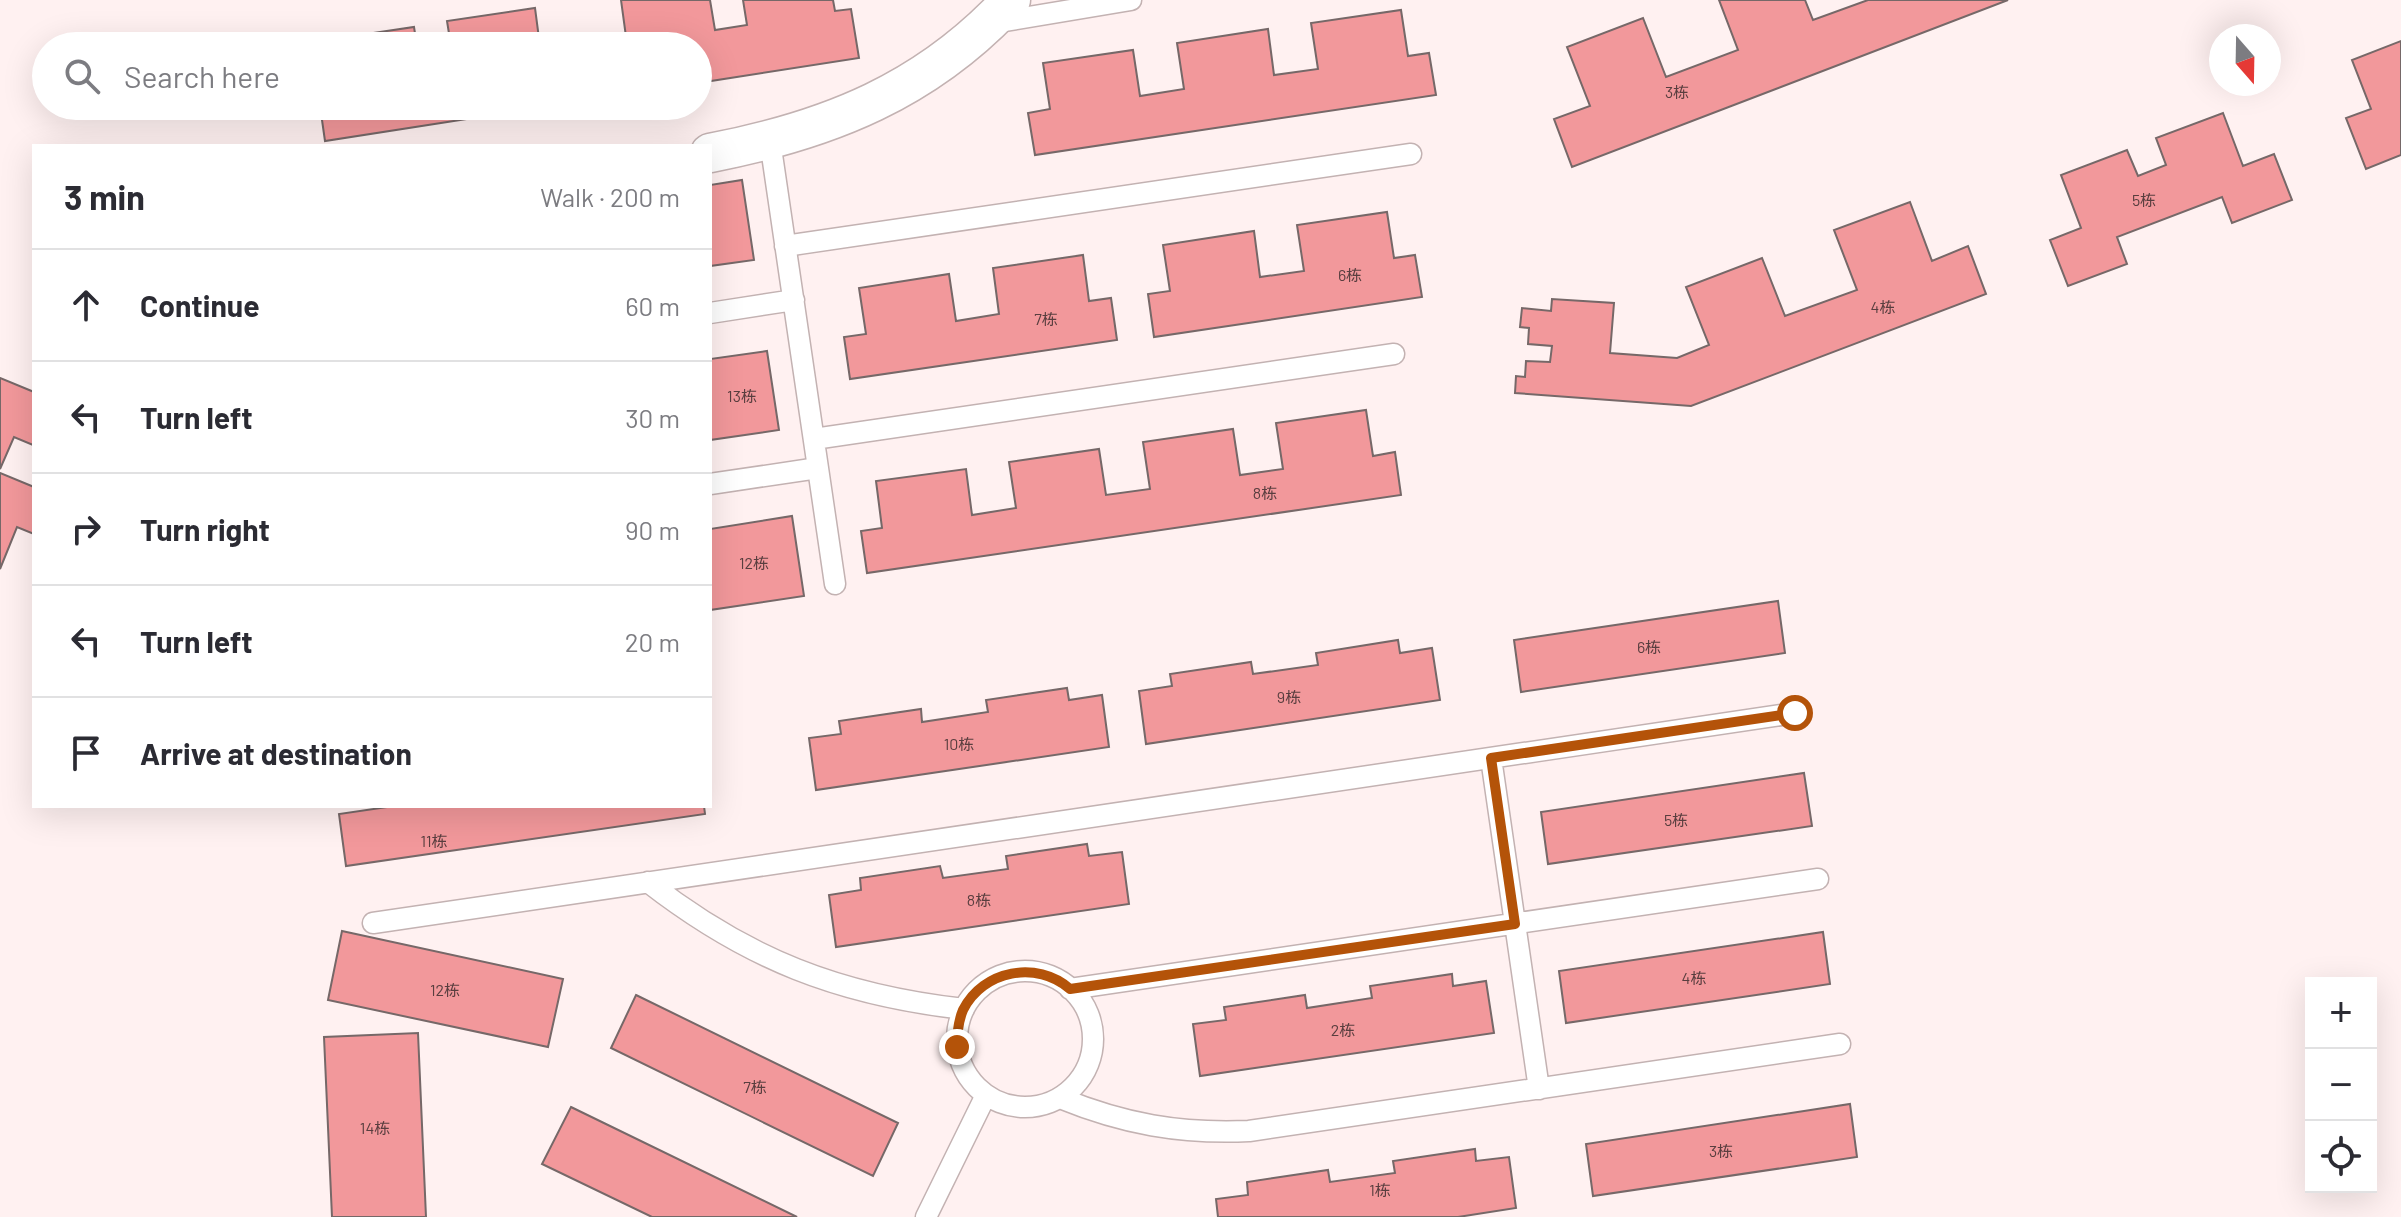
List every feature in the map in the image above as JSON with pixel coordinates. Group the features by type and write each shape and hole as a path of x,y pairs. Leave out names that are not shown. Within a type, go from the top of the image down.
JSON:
{"street":[{"path":"712,153 770,141 850,115 923,75 1000,12"}],"lane":[{"path":"1000,12 1131,0"},
{"path":"770,141 835,584"},
{"path":"785,246 1411,154"},
{"path":"712,313 794,300"},
{"path":"814,439 1394,354"},
{"path":"712,484 818,468"},
{"path":"373,923 1795,713"},
{"path":"1491,758 1539,1089"},
{"path":"1070,989 1818,879"},
{"path":"648,882 687,912 729,938 818,979 914,1003 964,1009"},
{"path":"1027,971 1046,974 1070,989 1088,1013 1093,1032 1092,1051 1086,1069 1075,1085 1060,1098 1042,1105 1022,1107 1003,1104 986,1095 972,1082 962,1066 957,1047 957,1027 975,993 990,981 1008,973 1027,971"},
{"path":"1060,1098 1133,1123 1171,1130 1210,1133 1249,1131 1840,1044"},
{"path":"926,1217 986,1095"}],"building":[{"path":"621,0 710,0 715,30 747,25 743,0 833,0 835,11 851,9 859,58 712,81 712,32 625,32"},
{"path":"1719,0 1805,0 1813,20 1868,0 2008,0 1572,167 1554,119 1590,106 1567,47 1643,18 1666,77 1738,50"},
{"path":"535,8 538,32 449,32 447,21"},
{"path":"1401,10 1408,56 1429,53 1436,95 1035,155 1028,113 1050,109 1043,63 1133,50 1140,96 1184,89 1177,43 1268,29 1274,75 1318,69 1311,23"},
{"path":"414,27 415,32 380,32"},
{"path":"2401,41 2401,155 2366,169 2346,118 2371,109 2352,60"},
{"path":"2223,113 2243,166 2274,154 2292,200 2232,223 2222,197 2117,237 2127,264 2068,286 2050,240 2081,228 2061,175 2127,150 2138,176 2166,165 2156,138"},
{"path":"322,120 460,120 325,141"},
{"path":"742,180 754,260 712,266 712,185"},
{"path":"1910,202 1932,261 1968,246 1986,294 1691,406 1515,393 1516,376 1525,377 1526,361 1550,362 1552,346 1528,344 1529,328 1520,327 1522,308 1551,311 1552,299 1614,303 1610,353 1677,358 1709,345 1686,287 1762,258 1785,316 1857,290 1834,230"},
{"path":"1387,212 1394,258 1415,255 1422,297 1154,337 1148,294 1170,291 1163,245 1254,231 1260,277 1304,271 1297,225"},
{"path":"1083,255 1089,301 1111,298 1117,340 850,379 844,337 866,334 859,288 949,274 956,321 999,314 993,268"},
{"path":"767,351 779,430 712,440 712,359"},
{"path":"0,378 32,391 32,445 14,437 0,469"},
{"path":"1366,410 1373,456 1395,452 1401,495 867,573 861,531 882,528 876,481 966,469 972,515 1016,508 1009,462 1099,449 1106,495 1150,489 1143,442 1233,429 1240,475 1283,469 1276,423"},
{"path":"0,473 32,486 32,533 17,527 0,569"},
{"path":"792,516 804,596 712,610 712,529"},
{"path":"1778,601 1785,653 1521,692 1514,640"},
{"path":"1398,640 1400,653 1432,648 1440,700 1146,744 1139,691 1172,686 1170,674 1251,662 1253,674 1318,665 1316,653"},
{"path":"1067,688 1069,700 1102,695 1109,747 816,790 809,738 841,734 839,721 921,709 922,722 988,712 986,700"},
{"path":"1804,773 1812,826 1548,864 1541,812"},
{"path":"380,808 704,808 705,814 346,866 339,814"},
{"path":"1087,844 1089,856 1122,852 1129,904 836,947 829,895 861,890 860,878 940,866 943,878 1008,869 1006,856"},
{"path":"342,931 563,979 548,1047 328,1000"},
{"path":"1823,932 1830,984 1566,1023 1559,971"},
{"path":"1452,974 1453,986 1486,981 1494,1033 1200,1076 1193,1024 1226,1020 1224,1007 1305,995 1307,1008 1372,998 1370,986"},
{"path":"636,995 898,1123 873,1176 611,1048"},
{"path":"418,1033 426,1217 332,1217 324,1037"},
{"path":"1850,1104 1857,1157 1593,1196 1586,1144"},
{"path":"571,1107 797,1217 652,1217 542,1164"},
{"path":"1475,1149 1476,1161 1509,1157 1516,1208 1458,1217 1218,1217 1216,1199 1248,1195 1247,1182 1328,1170 1330,1182 1395,1173 1393,1161"}],"route":[{"path":"957,1047 957,1027 975,993 990,981 1008,973 1027,971 1046,974 1070,989 1515,924 1491,758 1795,713"}]}
